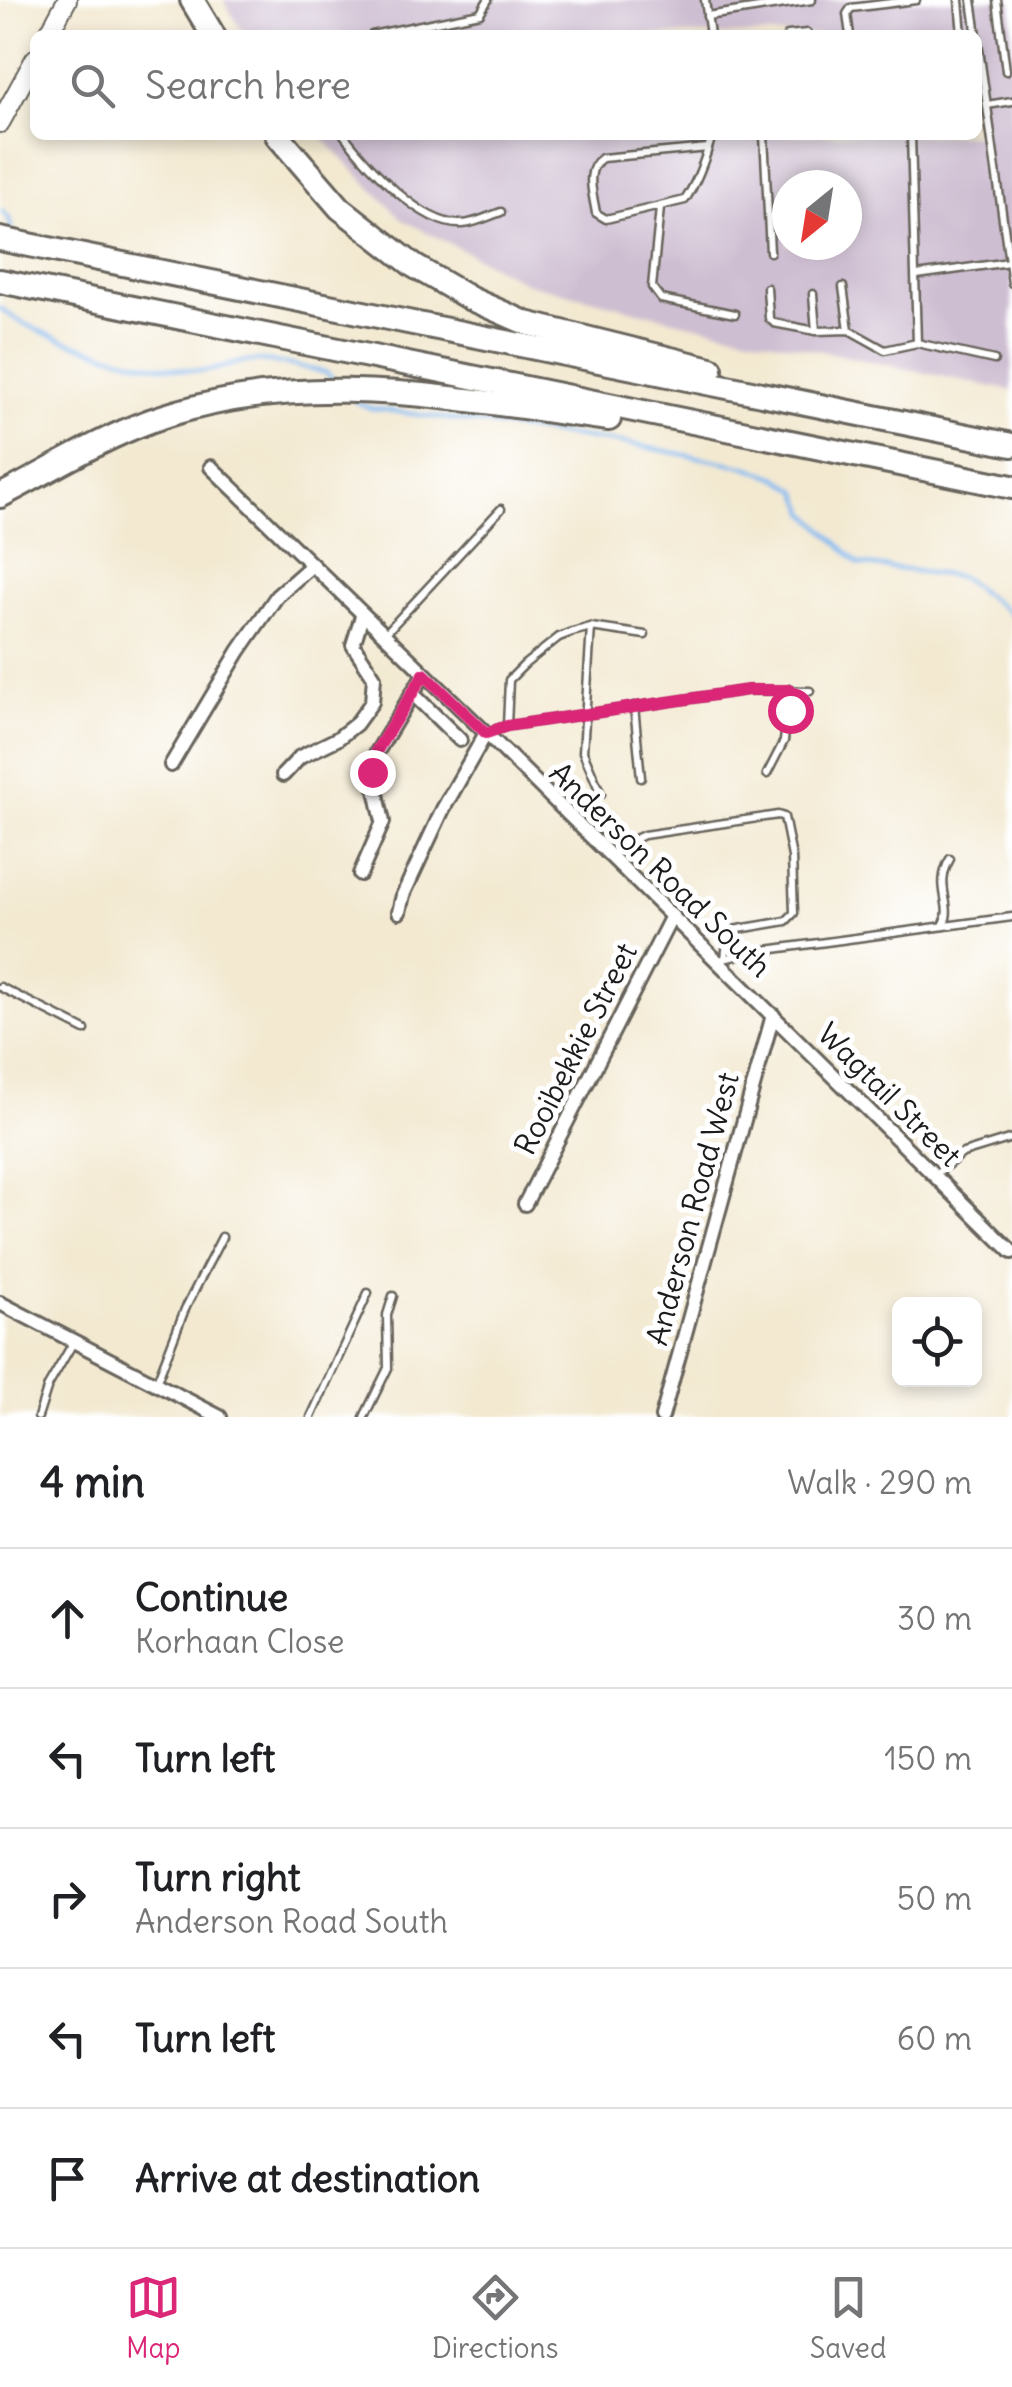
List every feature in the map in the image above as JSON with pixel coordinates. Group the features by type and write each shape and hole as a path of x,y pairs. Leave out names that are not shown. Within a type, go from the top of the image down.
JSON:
{"highway":[{"path":"192,0 210,30"},
{"path":"281,140 340,208 414,266 471,299 526,323 977,438"},
{"path":"0,239 1012,445"},
{"path":"0,282 1012,487"},
{"path":"0,496 148,422 200,407 279,392 343,388 401,392 800,444"}],"street":[{"path":"51,30 68,0"},
{"path":"0,123 30,68"},
{"name":"Anderson Road South","path":"210,467 721,960 773,1015"},
{"path":"172,765 239,651 282,590 311,566"},
{"path":"283,775 300,757 337,739 356,724 372,702 374,677 353,645 362,616"},
{"path":"360,874 383,822 372,772 374,756 424,674"},
{"path":"412,693 460,740"},
{"path":"398,912 443,809 486,733"},
{"name":"Rooibekkie Street","path":"525,1204 672,916"},
{"name":"Wagtail Street","path":"773,1015 1012,1252"},
{"name":"Anderson Road West","path":"662,1417 773,1015"},
{"path":"0,1304 216,1416"}],"lane":[{"path":"397,30 480,13 488,0"},
{"path":"705,0 709,30"},
{"path":"707,16 812,0"},
{"path":"849,30 847,14 851,8 916,0"},
{"path":"959,0 962,30"},
{"path":"972,0 975,30"},
{"path":"997,0 1006,71"},
{"path":"982,79 1012,279"},
{"path":"987,105 1012,101"},
{"path":"348,140 365,162 433,218 467,224 501,212"},
{"path":"708,148 602,158 590,170 596,212 606,219 685,200 708,148 710,140"},
{"path":"764,140 770,252"},
{"path":"912,140 916,343"},
{"path":"660,208 652,287 655,294 662,299 735,314"},
{"path":"917,276 1009,262"},
{"path":"767,288 769,320 816,331 849,330 884,350 916,343 994,360"},
{"path":"844,288 849,330"},
{"path":"813,294 816,331"},
{"path":"383,636 501,509"},
{"path":"591,628 583,752 601,794"},
{"path":"507,726 508,684 512,677 560,637 591,628 645,635"},
{"path":"486,733 507,726 748,690 810,691"},
{"path":"767,774 784,741 790,690"},
{"path":"634,706 641,778"},
{"path":"611,857 626,843 644,835 784,816 792,857 794,914 786,921 735,928 721,960"},
{"path":"942,927 948,915 942,875 950,859"},
{"path":"721,960 760,951 1012,917"},
{"path":"0,986 86,1030"},
{"path":"934,1175 963,1152 1012,1138"},
{"path":"156,1384 184,1309 222,1237"},
{"path":"311,1417 368,1294"},
{"path":"364,1417 388,1368 386,1315 393,1296"},
{"path":"38,1417 48,1386 74,1342"}],"shaded area":[{"path":"223,0 1012,0 1012,391 682,322 527,283 403,220 324,140 982,140 982,30 242,30"}],"waterway":[{"path":"2,211 10,220 11,231"},
{"path":"0,308 17,320 68,342 157,366 205,371 242,362 274,362 327,373 334,380"},
{"path":"354,401 370,408 629,444 744,466 778,478 798,491 807,513 859,564 961,577 1012,615"}],"route":[{"path":"372,772 377,750 424,674 486,733 507,726 748,690 790,690 790,710"}]}
